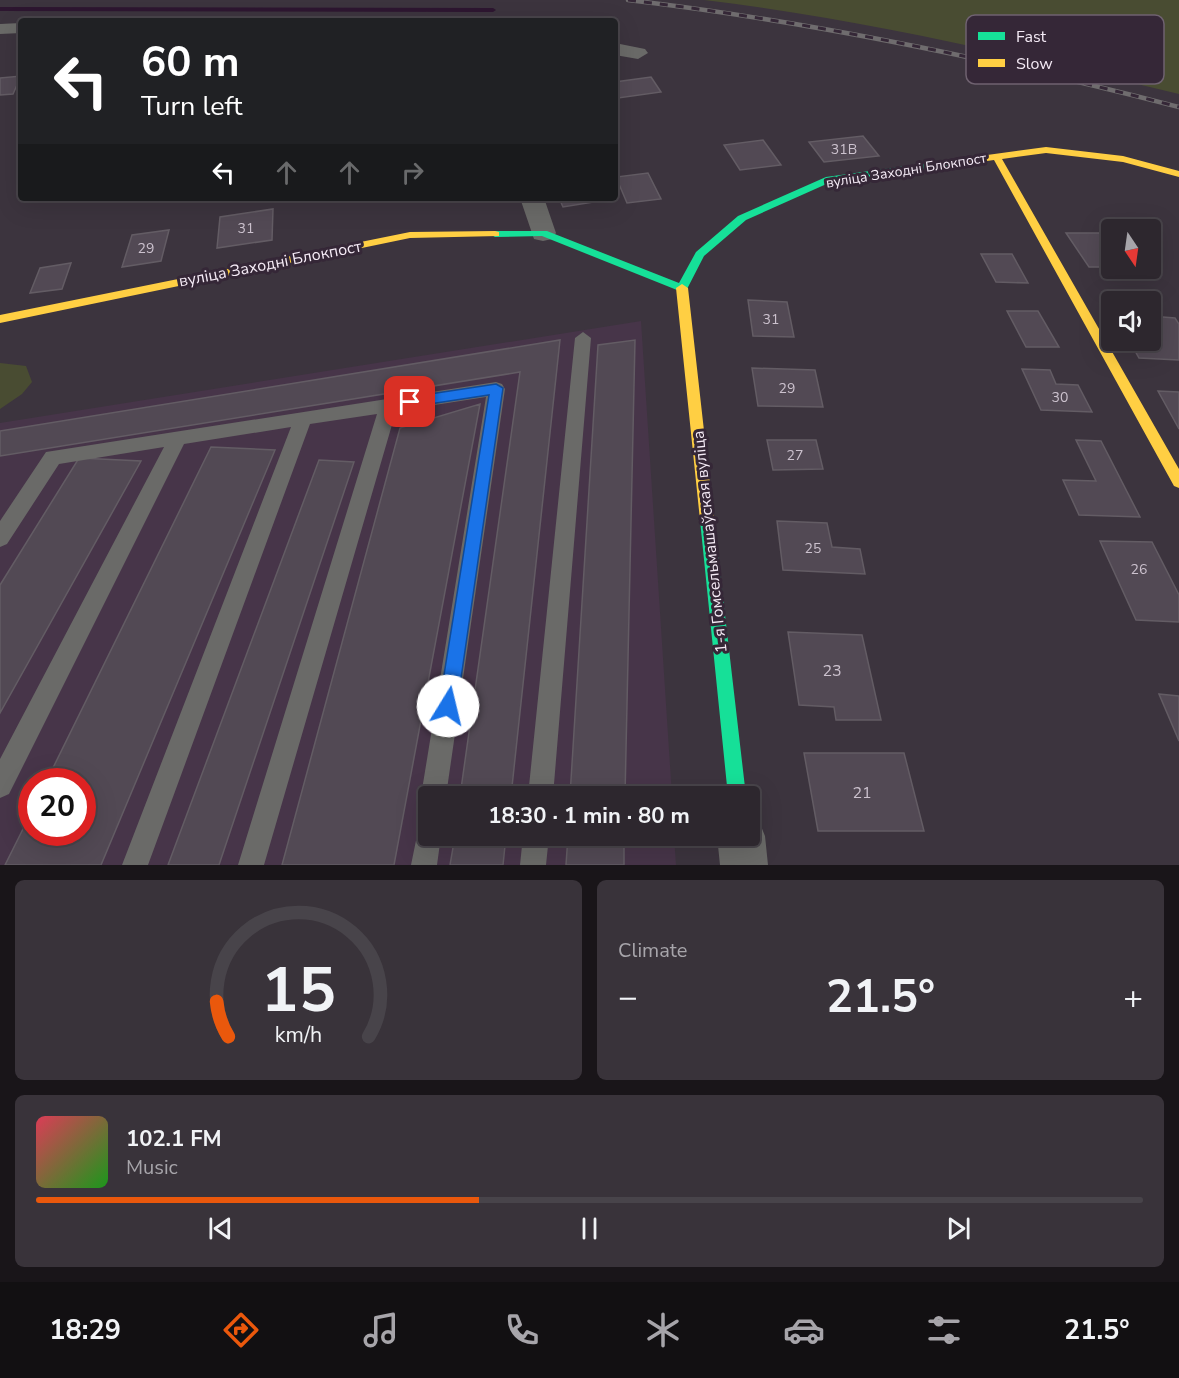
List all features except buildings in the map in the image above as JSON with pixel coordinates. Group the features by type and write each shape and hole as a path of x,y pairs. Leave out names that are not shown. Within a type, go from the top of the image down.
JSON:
{"street":[{"path":"0,29 18,28"},
{"path":"618,50 638,53"},
{"name":"вуліца Заходні Блокпост","path":"0,319 410,235 543,233 682,288 700,254 742,218 829,179 1046,150 1123,159 1179,174"},
{"path":"996,156 1179,482"},
{"path":"533,201 543,233"},
{"name":"1-я Гомсельмашаўская вуліца","path":"682,288 736,786"},
{"path":"742,846 744,865"}],"lane":[{"path":"541,786 583,338"},
{"path":"0,538 53,457 496,388 436,786"},
{"path":"252,865 389,405"},
{"path":"135,865 304,418"},
{"path":"0,785 178,438"},
{"path":"424,865 427,846"},
{"path":"533,865 535,846"}],"shaded area":[{"path":"641,321 671,786 418,786 418,846 675,846 676,865 0,865 0,423"}],"green space":[{"path":"704,0 1179,0 1179,94 1136,84 1164,84 1164,15 966,15 966,45 884,28"},
{"path":"0,363 26,366 32,382 22,394 0,409"}],"waterway":[{"path":"0,9 493,10"}],"railway":[{"path":"628,0 767,19 966,56"},
{"path":"1085,84 1179,107"}],"traffic: fast":[{"path":"495,234 543,233 682,288 700,254 742,218 829,179 958,162"},
{"path":"707,520 736,786"}],"traffic: slow":[{"path":"958,162 1046,150 1123,159 1179,174"},
{"path":"996,156 1179,482"},
{"path":"0,319 410,235 495,234"},
{"path":"682,288 707,520"}],"route":[{"path":"410,402 496,388 448,706"}]}
